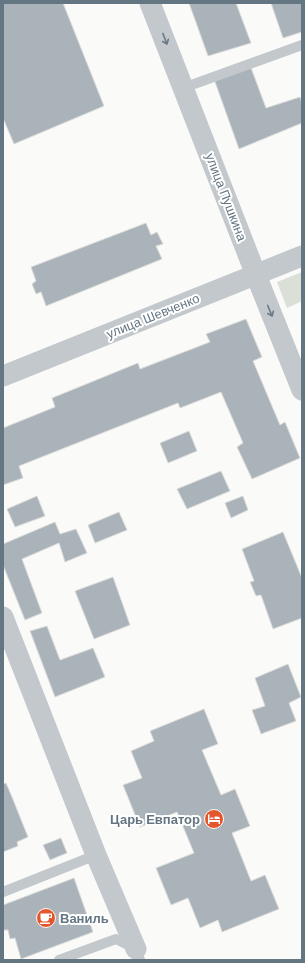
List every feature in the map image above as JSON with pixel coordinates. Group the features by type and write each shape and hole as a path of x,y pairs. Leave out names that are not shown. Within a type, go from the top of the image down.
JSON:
{"street":[{"name":"улица Пушкина","path":"150,3 302,390"},
{"name":"улица Шевченко","path":"3,376 302,256"},
{"path":"3,617 96,855 138,955"}],"lane":[{"path":"183,88 302,45"},
{"path":"3,892 96,855"},
{"path":"59,960 116,939 138,955"}],"shaded area":[{"path":"302,272 302,301 287,308 277,282"}],"building":[{"path":"3,3 63,3 104,106 14,144 3,118"},
{"path":"189,3 236,3 251,43 208,56"},
{"path":"271,3 302,3 302,32 283,38"},
{"path":"250,65 266,108 300,97 302,103 302,123 239,149 214,79"},
{"path":"146,223 151,235 157,232 163,244 156,246 162,259 46,306 41,292 36,294 32,284 36,281 31,267"},
{"path":"246,319 262,357 253,361 280,425 285,422 300,458 252,479 237,447 243,443 221,392 180,408 178,403 19,466 23,478 3,485 3,428 55,407 52,398 138,363 140,369 210,342 206,334"},
{"path":"189,431 197,451 168,463 160,443"},
{"path":"221,471 230,491 187,509 177,489"},
{"path":"37,496 45,516 15,527 7,509"},
{"path":"243,496 248,510 231,518 225,503"},
{"path":"119,512 127,530 95,543 88,525"},
{"path":"55,522 60,534 76,529 87,553 65,562 59,543 22,559 42,613 25,620 3,565 3,544"},
{"path":"283,532 302,578 302,618 273,629 261,595 256,596 250,582 254,581 242,549"},
{"path":"113,577 130,625 94,639 75,591"},
{"path":"47,626 60,660 93,648 105,677 55,697 30,631"},
{"path":"288,664 301,697 289,703 296,721 261,734 252,710 265,706 255,678"},
{"name":"Царь Евпатор","path":"204,709 218,744 202,750 221,795 235,789 250,826 232,833 251,881 265,875 279,909 222,932 218,920 200,928 188,898 171,905 156,868 194,853 177,812 140,827 123,785 142,778 131,751 154,741 150,731"},
{"path":"6,783 28,837 17,842 18,846 3,852 3,784"},
{"path":"61,838 67,853 50,860 43,845"},
{"name":"Ваниль","path":"74,878 93,932 21,959 15,938 10,939 8,930 3,930 3,905"}],"place":[{"name":"Царь Евпатор","path":"214,819"},
{"name":"Ваниль","path":"46,918"}]}
